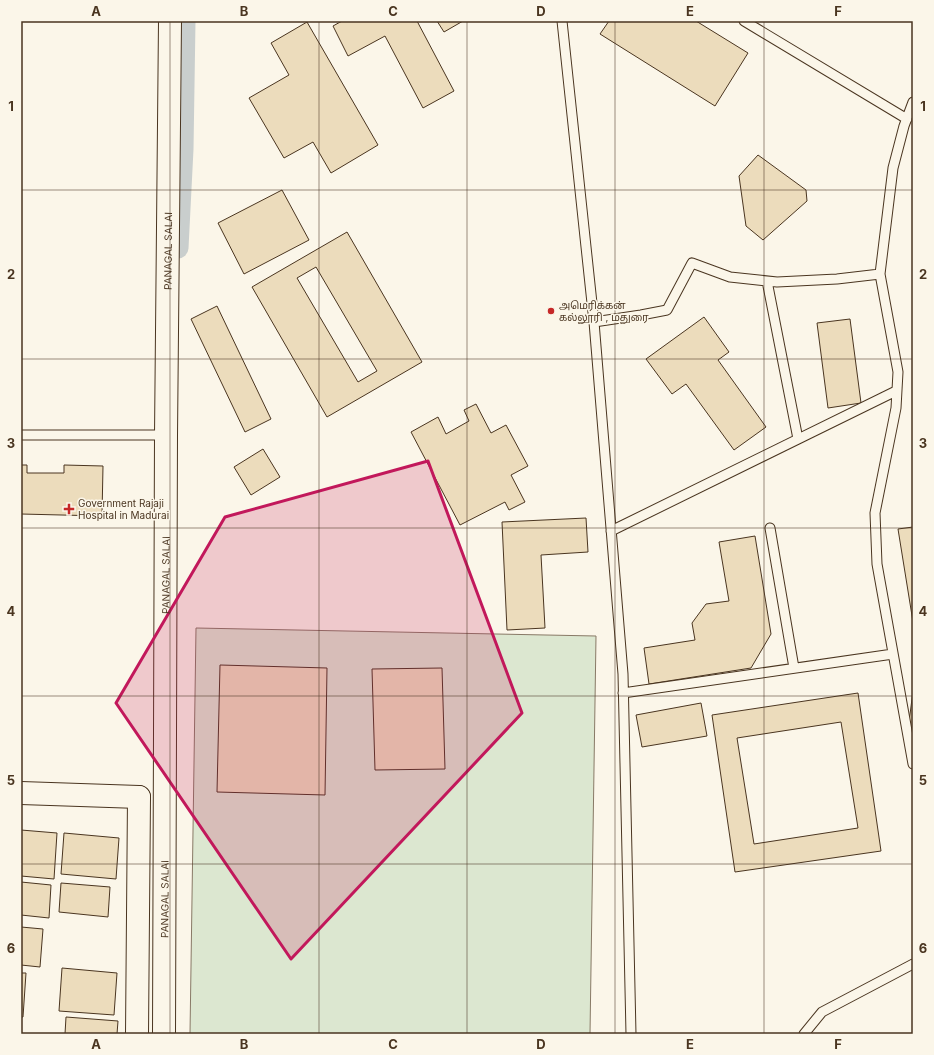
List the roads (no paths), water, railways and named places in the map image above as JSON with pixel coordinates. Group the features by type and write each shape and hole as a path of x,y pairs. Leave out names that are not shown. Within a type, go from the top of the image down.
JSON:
{"main road":[{"name":"PANAGAL SALAI","path":"164,1034 166,435 170,21"},
{"path":"21,794 139,797 137,1034"}],"lane":[{"path":"562,21 594,322 623,674 631,1034"},
{"path":"744,21 907,119"},
{"path":"913,102 893,168 880,274 898,372 896,408 875,513 877,564 913,764"},
{"path":"594,322 667,310 692,263 730,277 777,282 837,279 880,274"},
{"path":"767,281 798,439"},
{"path":"611,531 896,391"},
{"path":"21,435 166,435"},
{"path":"770,528 794,668"},
{"path":"623,693 893,654"},
{"path":"804,1034 822,1012 913,964"}],"waterway":[{"path":"178,248 183,149 185,21"}],"place":[{"name":"அமெரிக்கன் கல்லூரி , மதுரை","path":"551,311"},
{"name":"Government Rajaji Hospital in Madurai","path":"69,509"}]}
